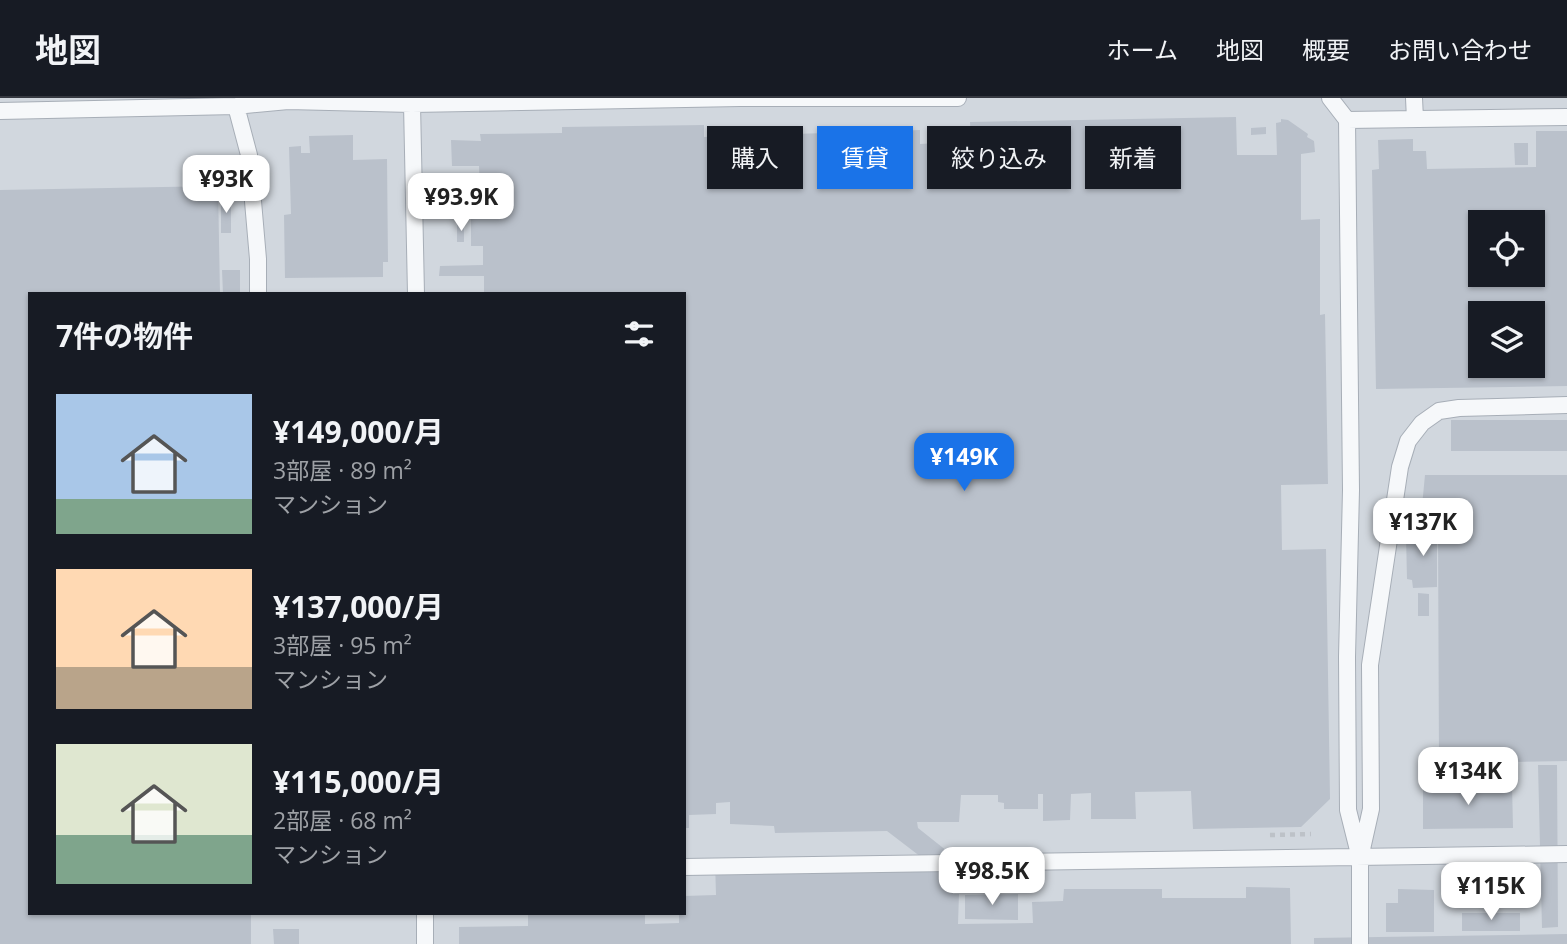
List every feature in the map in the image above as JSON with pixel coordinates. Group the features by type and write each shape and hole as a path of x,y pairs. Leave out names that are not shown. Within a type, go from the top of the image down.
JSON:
{"lane":[{"path":"0,111 236,106 288,102 412,104 958,98"},
{"path":"1330,98 1347,120 1351,490 1347,657 1348,810 1360,858"},
{"path":"1414,98 1415,119"},
{"path":"412,104 416,292"},
{"path":"236,106 249,155 258,259 258,292"},
{"path":"1347,120 1567,117"},
{"path":"1360,944 1360,858 1371,809 1370,665 1400,467 1408,441 1422,423 1439,411 1567,405"},
{"path":"686,867 1567,854"},
{"path":"425,915 425,944"}],"shaded area":[{"path":"0,98 1567,98 1567,944 0,944"}],"building":[{"path":"1236,117 1237,155 1277,155 1276,123 1281,122 1281,119 1288,120 1314,141 1315,152 1301,154 1301,220 1320,219 1320,315 1325,314 1328,484 1281,485 1282,550 1326,549 1330,799 1301,827 1193,829 1191,791 1135,792 1136,819 1091,819 1091,793 1071,794 1070,820 1043,821 1043,794 1038,794 1038,809 1004,809 1004,803 998,802 998,795 961,795 959,822 917,822 918,828 952,855 953,894 959,894 958,924 1033,923 1032,902 1063,901 1064,889 1162,889 1162,898 1246,898 1246,887 1290,888 1291,944 459,944 459,927 528,926 528,915 645,915 645,924 679,923 679,915 686,915 686,896 716,895 715,860 921,857 887,831 775,833 774,826 730,824 730,802 716,803 716,814 689,815 689,828 686,828 686,292 484,292 484,276 439,276 440,266 483,265 483,246 471,246 471,216 439,217 439,192 480,191 479,166 452,166 451,140 481,141 480,134 562,133 562,127 704,125 704,137 707,137 707,189 803,189 803,134 817,133 817,189 913,189 913,130 920,130 920,144 927,144 927,189 1071,189 1071,126 970,126 970,122"},
{"path":"1266,127 1266,134 1251,135 1251,128"},
{"path":"1536,131 1567,131 1567,386 1376,389 1372,170 1379,169 1378,140 1413,139 1413,151 1426,151 1427,169 1536,167"},
{"path":"353,135 353,160 387,159 388,262 383,262 383,277 285,278 284,215 291,214 289,147 301,146 301,153 310,153 309,136"},
{"path":"1514,143 1528,143 1528,165 1515,165"},
{"path":"218,186 220,292 28,292 28,915 251,915 251,944 0,944 0,190"},
{"path":"221,197 231,197 231,233 221,233"},
{"path":"457,224 464,224 464,242 457,242"},
{"path":"222,270 240,270 240,292 223,292"},
{"path":"1451,420 1567,420 1567,451 1451,451"},
{"path":"1425,475 1567,475 1567,761 1439,763 1438,527 1420,527"},
{"path":"1420,528 1437,528 1437,587 1413,588 1412,580 1407,579 1406,536 1418,536"},
{"path":"1418,593 1429,594 1429,616 1418,616"},
{"path":"1538,765 1557,765 1558,927 1542,928"},
{"path":"1512,784 1513,828 1423,829 1423,786"},
{"path":"1398,889 1434,890 1434,932 1386,932 1386,903 1398,903"},
{"path":"1018,894 1018,920 965,919 965,895"},
{"path":"1462,913 1520,913 1520,931 1462,931"},
{"path":"273,929 299,929 299,944 274,944"},
{"path":"1567,934 1567,944 1314,944 1314,938"}]}
